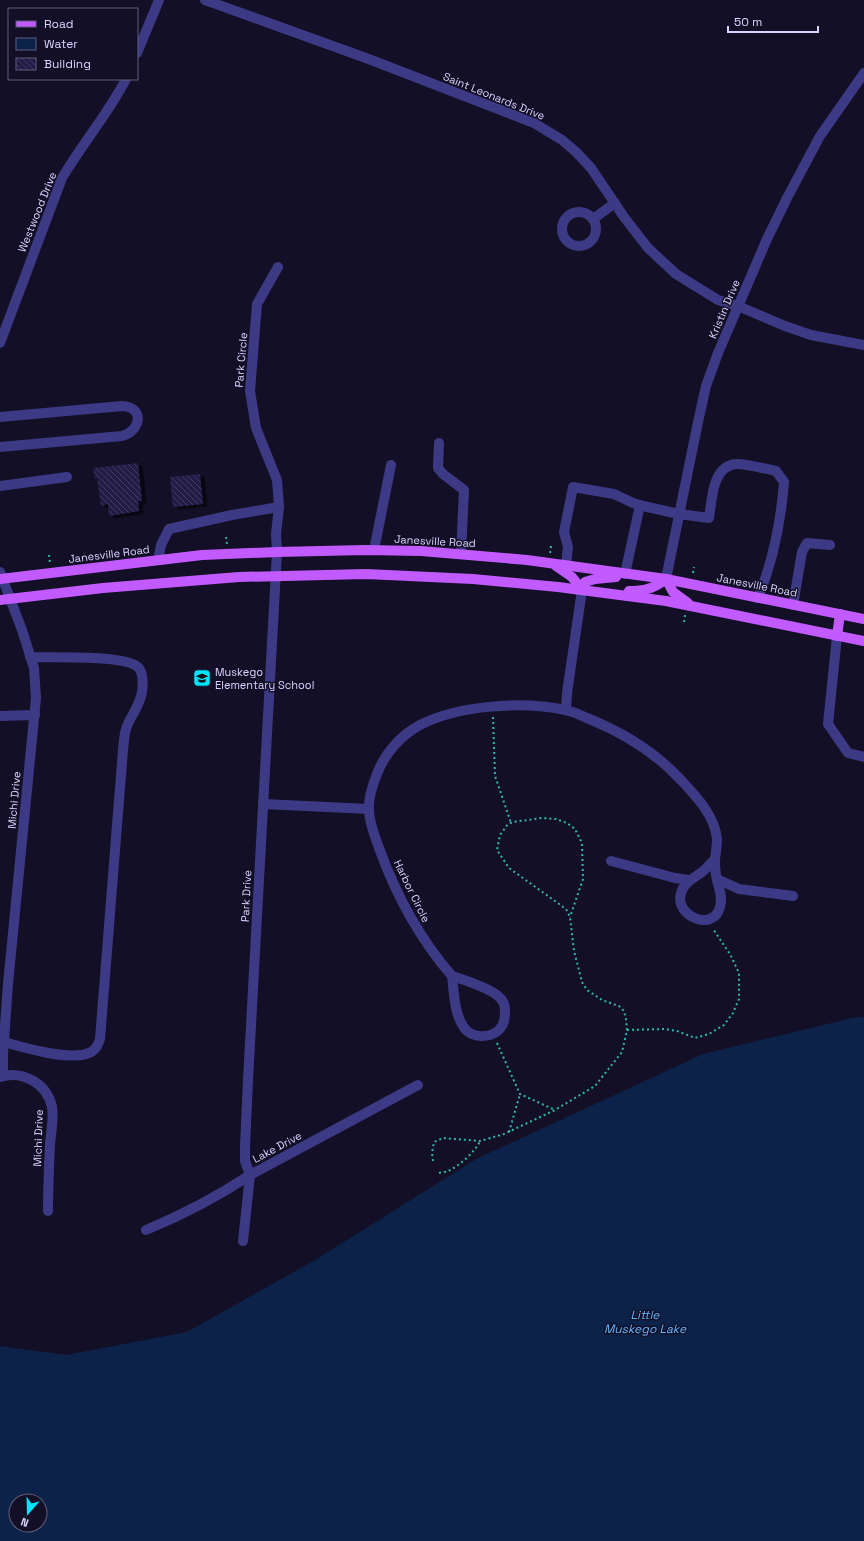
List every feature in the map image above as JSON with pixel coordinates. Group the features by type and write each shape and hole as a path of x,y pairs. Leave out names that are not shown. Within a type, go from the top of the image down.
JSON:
{"main road":[{"name":"Janesville Road","path":"1,577 202,555 374,550 461,554 566,565 666,579 864,619"},
{"path":"549,563 567,573 578,583 582,590"},
{"path":"0,600 103,588 239,576 366,574 473,579 593,591 661,601 864,642"},
{"path":"582,590 585,582 590,580 636,575"},
{"path":"593,591 644,591 656,586 666,579 673,592 697,608"},
{"path":"837,636 840,614"}],"street":[{"path":"138,51 159,0"},
{"name":"Saint Leonards Drive","path":"205,0 366,58 534,123 562,140 591,168 648,248 666,266 718,300 738,306 785,326 811,335 864,345"},
{"name":"Kristin Drive","path":"666,579 706,386 718,354 787,198 816,143 864,73"},
{"name":"Westwood Drive","path":"0,343 62,178 111,106 125,80"},
{"path":"593,219 616,203"},
{"name":"Park Circle","path":"277,552 276,534 279,507 277,480 256,428 250,391 257,304 278,267"},
{"path":"0,417 122,406 130,406 134,409 138,416 138,421 133,430 129,434 122,436 0,447"},
{"path":"439,443 438,468 443,474 464,490 461,554"},
{"path":"566,565 568,547 564,532 573,487 614,494 640,505 679,514 709,518 716,480 724,469 736,464 776,471 784,482 783,503 768,573 758,598"},
{"path":"374,550 391,465"},
{"path":"0,486 67,477"},
{"path":"625,574 640,505"},
{"path":"158,560 161,545 170,529 225,516 279,507"},
{"path":"793,605 802,552 807,543 830,545"},
{"name":"Park Drive","path":"243,1241 250,1176 246,1161 245,1146 262,804 277,552"},
{"name":"Michi Drive","path":"1,577 10,598 34,668 36,698 4,983 4,1042 1,1077 18,1075 29,1078 38,1084 49,1099 52,1108 52,1123 48,1211"},
{"path":"566,710 567,693 582,590"},
{"path":"837,636 828,724 848,753 864,757"},
{"path":"4,1042 35,1051 76,1056 90,1053 97,1047 100,1038 123,750 127,726 137,709 142,692 142,678 139,668 130,663 113,658 30,657"},
{"name":"Harbor Circle","path":"493,1034 502,1025 505,1019 505,1007 500,997 483,988 452,976 434,954 405,909 389,875 372,827 369,809 374,782 381,765 390,750 403,737 420,725 436,718 493,706 534,706 566,710 620,732 656,756 670,768 696,796 706,811 714,829 717,839 715,859 717,879 722,895 720,908 716,915 707,920"},
{"path":"0,716 35,715"},
{"path":"262,804 369,809"},
{"path":"707,920 692,917 687,914 682,908 680,894 684,886 690,880 706,869 715,859"},
{"path":"611,861 674,878 690,880"},
{"path":"717,879 740,889 793,896"},
{"path":"452,976 456,1009 463,1027 467,1031 479,1036 493,1034"},
{"name":"Lake Drive","path":"146,1230 182,1214 229,1189 250,1176 418,1085"}],"path":[{"path":"493,706 496,776 511,823"},
{"path":"433,1161 432,1154 434,1142 443,1138 480,1141 509,1132 556,1110 595,1086 622,1052 627,1030 624,1011 619,1006 596,996 587,990 582,982 574,951 570,917 566,909 509,868 497,850 500,836 508,824 527,819 556,819 566,823 575,830 582,843 583,879 570,917"},
{"path":"627,1030 665,1029 677,1031 696,1038 709,1034 724,1025 733,1013 739,999 739,973 730,954 707,920"},
{"path":"493,1034 520,1094 509,1132"},
{"path":"520,1094 556,1110"},
{"path":"439,1173 448,1171 467,1157 477,1148 480,1141"}],"water":[{"name":"Little Muskego Lake","path":"864,1017 864,1541 0,1541 0,1346 66,1355 187,1332 315,1260 478,1158 703,1054 852,1018"}],"building":[{"path":"138,463 142,501 138,501 139,511 109,516 108,504 101,506 97,478 95,479 93,468"},
{"path":"200,474 203,504 173,507 170,477"}],"place":[{"name":"Muskego Elementary School","path":"202,678"}]}
